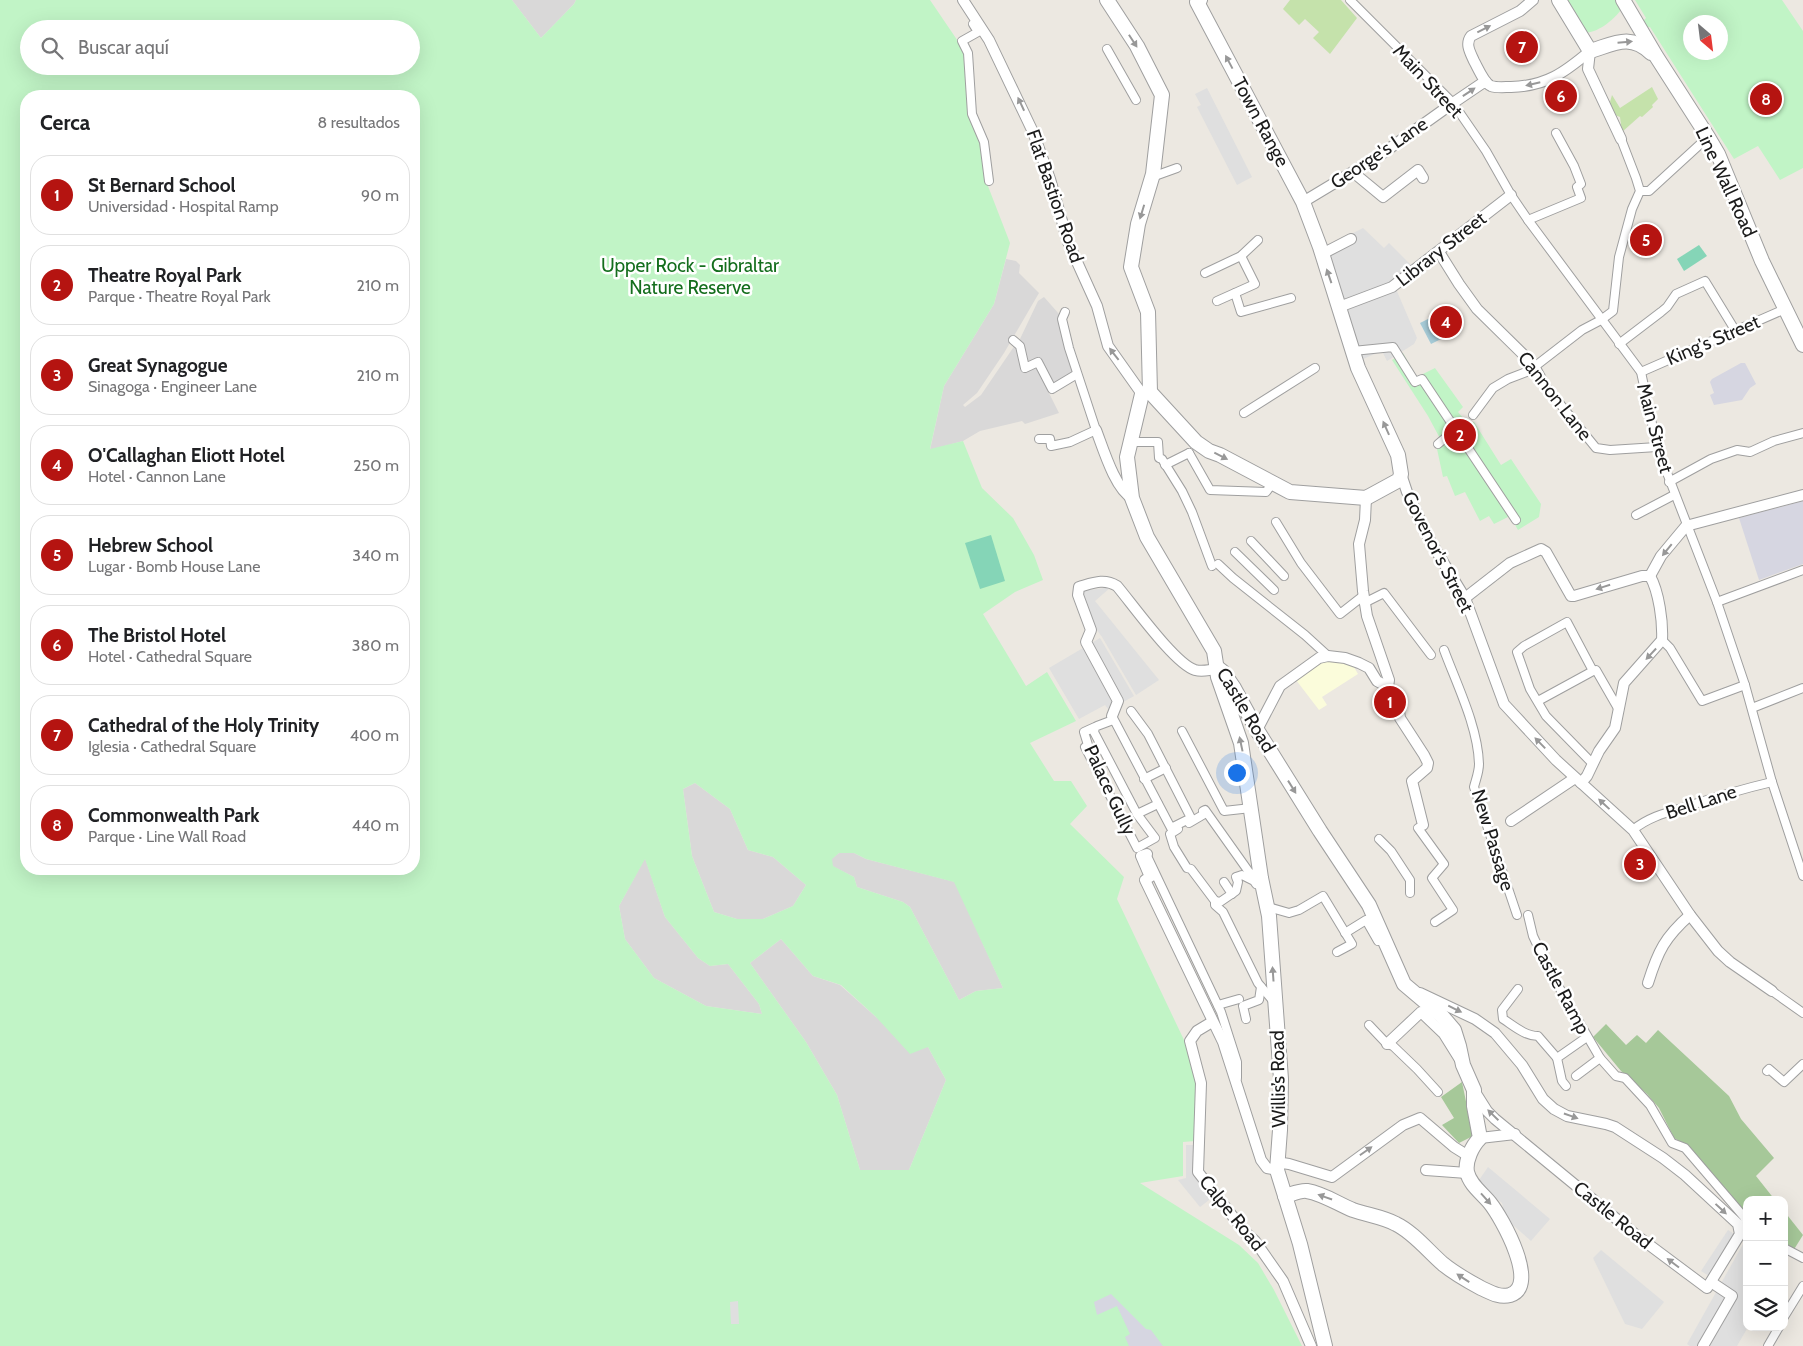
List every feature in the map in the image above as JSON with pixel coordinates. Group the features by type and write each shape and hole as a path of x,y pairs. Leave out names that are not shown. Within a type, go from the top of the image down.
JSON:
{"street":[{"name":"Flat Bastion Road","path":"963,0 998,57 1033,132 1050,179 1068,242 1097,306 1108,346 1150,392"},
{"name":"Castle Road","path":"1107,0 1136,46 1162,95 1152,176 1138,224 1131,267 1148,312 1150,392 1131,442 1128,458 1132,498 1147,538 1214,652 1218,668 1234,688 1257,730 1320,831 1364,896 1375,915 1399,975 1407,987"},
{"name":"Main Street","path":"1350,0 1453,103 1528,220 1641,372 1657,448 1717,602 1745,685 1772,782 1802,870"},
{"path":"1533,0 1520,11 1469,38 1467,44 1470,52 1486,82 1491,86 1534,85 1551,79 1590,51 1630,41 1641,44 1656,56"},
{"path":"1473,415 1493,388 1508,378 1523,374 1582,330 1613,311 1619,257 1632,209 1640,191 1622,138 1588,69 1590,51 1559,0"},
{"name":"Line Wall Road","path":"1624,0 1656,56 1718,154 1762,261 1803,345"},
{"name":"Town Range","path":"1197,1 1303,202 1321,250"},
{"path":"977,22 973,24 978,32 962,41 968,52 972,114 984,142 989,181"},
{"path":"1107,49 1136,100"},
{"name":"George's Lane","path":"1303,202 1354,173 1486,82"},
{"path":"1528,220 1581,198 1577,187 1581,184 1574,166 1556,133"},
{"path":"1640,191 1649,191 1708,137"},
{"path":"1152,176 1177,168"},
{"path":"1354,173 1383,196 1418,170 1423,178"},
{"name":"Library Street","path":"1339,307 1392,288 1511,195"},
{"path":"1321,250 1351,239"},
{"path":"1205,273 1241,256 1258,240"},
{"name":"Govenor's Street","path":"1321,250 1358,368 1398,455 1401,474 1407,492 1429,538 1465,598 1504,704 1578,780 1633,830 1690,915 1718,951 1730,962 1772,991"},
{"name":"Cannon Lane","path":"1439,252 1477,309 1535,366 1547,388 1596,448 1610,450 1657,448"},
{"path":"1217,301 1255,284 1241,256"},
{"path":"1619,344 1667,307 1676,294 1705,281 1735,330"},
{"path":"1235,293 1241,312 1291,298"},
{"name":"King's Street","path":"1641,372 1785,310"},
{"path":"1065,312 1062,319 1077,374 1096,430 1119,483 1132,498"},
{"path":"1013,340 1020,346 1025,368 1038,362 1052,389 1077,374"},
{"path":"1353,351 1393,347 1415,382 1422,379 1516,520"},
{"path":"1244,413 1315,368"},
{"path":"1150,392 1193,447 1210,490 1266,492 1273,483"},
{"path":"1438,444 1463,424"},
{"path":"1039,439 1050,439 1051,446 1059,445 1096,430"},
{"path":"1669,482 1711,459 1737,450 1750,452 1774,441 1803,433"},
{"path":"1131,442 1158,442 1159,458 1182,491 1215,565 1312,640 1328,656"},
{"path":"1165,465 1193,447 1209,450 1220,455 1290,492 1366,498 1399,480 1401,474"},
{"path":"1636,516 1674,495"},
{"path":"1650,576 1661,556 1686,526 1803,495"},
{"path":"1366,498 1365,520 1359,544 1364,599 1373,635 1389,680 1388,687"},
{"path":"1276,522 1301,563 1340,614 1364,599 1384,593 1431,655"},
{"path":"1251,540 1284,576"},
{"path":"1465,598 1510,563 1541,550 1546,552 1569,594 1574,596 1642,576 1650,576"},
{"path":"1235,552 1274,590"},
{"path":"1717,602 1803,570"},
{"path":"1650,576 1655,587 1659,607 1662,640 1670,648 1702,701 1745,685"},
{"path":"1131,711 1148,734 1192,818 1171,828 1112,718 1118,700 1086,642 1091,630 1078,596 1079,587 1100,581 1111,582 1117,586 1172,653 1187,666 1196,670 1218,668"},
{"path":"1593,764 1546,716 1530,689 1517,652 1524,646 1568,622 1593,671 1596,670 1619,710"},
{"path":"1511,821 1587,776 1615,728 1624,683 1662,640"},
{"name":"New Passage","path":"1444,650 1473,729 1478,748 1479,766 1474,787 1517,915"},
{"path":"1257,730 1280,686 1319,658 1328,656 1345,658 1369,668 1377,681 1388,687 1398,703 1400,718 1428,763 1427,768 1412,781 1421,826 1444,864 1432,878 1453,910 1436,922"},
{"name":"Willis’s Road","path":"1218,668 1218,677 1241,743 1263,887 1268,907 1281,1079 1280,1132 1276,1166 1300,1244 1325,1346"},
{"path":"1538,702 1593,671"},
{"path":"1752,708 1803,688"},
{"name":"Palace Gully","path":"1095,727 1094,732 1137,814 1155,838 1137,848 1086,749 1088,745 1084,732 1112,718"},
{"path":"1182,731 1224,811 1251,808"},
{"path":"1144,778 1166,768"},
{"name":"Bell Lane","path":"1633,830 1655,817 1713,798 1772,782"},
{"name":"Palace Gully","path":"1137,814 1158,804"},
{"path":"1187,809 1191,809 1195,816 1205,810 1249,872 1263,887"},
{"path":"1206,813 1170,834 1174,847 1187,868 1191,869 1215,901 1215,905 1223,912 1261,987 1275,1004"},
{"path":"1379,839 1391,851 1410,880 1410,893"},
{"name":"Palace Gully","path":"1147,843 1152,852 1147,854"},
{"path":"1238,1087 1237,1062 1218,1005 1147,854 1141,856 1150,877 1145,880 1223,1042 1262,1163 1268,1169 1289,1164 1332,1177 1403,1125 1420,1118 1454,1147 1470,1157"},
{"path":"1215,901 1220,902 1236,891 1238,882 1236,877 1242,875 1263,887"},
{"path":"1224,882 1232,894"},
{"path":"1268,907 1290,913 1324,896 1352,944 1338,952"},
{"name":"Castle Ramp","path":"1528,915 1533,936 1548,970 1600,1058 1616,1076 1625,1078 1650,1105 1672,1143 1685,1148 1744,1217 1742,1224"},
{"path":"1648,983 1657,955 1664,943 1677,926 1690,915"},
{"path":"1345,932 1366,920 1381,944 1390,949"},
{"path":"1246,1019 1243,1006 1259,1000 1261,987"},
{"path":"1407,987 1442,1016 1454,1030 1463,1064 1475,1092 1474,1106 1480,1138"},
{"path":"1407,987 1487,1026 1522,1064 1543,1099 1554,1109 1567,1116 1615,1127 1663,1158 1742,1224 1740,1234 1711,1282 1732,1296 1703,1346"},
{"path":"1518,989 1502,1010 1504,1019 1522,1032 1538,1036 1557,1058 1562,1081 1566,1086"},
{"path":"1772,991 1803,1013"},
{"path":"1218,1005 1239,999"},
{"path":"1387,1044 1421,1012 1444,1034 1463,1064"},
{"name":"Calpe Road","path":"1212,1022 1197,1031 1190,1041 1201,1082 1198,1172 1245,1232 1255,1241 1283,1281 1311,1346"},
{"path":"1369,1025 1387,1044 1393,1046 1438,1092"},
{"path":"1557,1058 1587,1036"},
{"path":"1576,1076 1600,1058"},
{"path":"1767,1071 1769,1069 1784,1082 1803,1064"},
{"name":"Castle Road","path":"1475,1092 1487,1111 1572,1183 1707,1288 1711,1282"},
{"path":"1285,1196 1306,1191 1331,1199 1352,1210 1396,1224 1444,1265 1467,1281 1497,1295 1511,1295 1519,1290 1522,1281 1522,1272 1517,1257 1491,1204 1476,1189 1467,1173 1473,1145 1480,1138 1516,1134"},
{"path":"1426,1170 1467,1173"},
{"path":"1788,1250 1803,1258"},
{"path":"1788,1310 1803,1286"},
{"path":"1768,1346 1776,1331"}],"shaded area":[{"path":"512,0 576,0 541,38"},
{"path":"1207,88 1252,177 1237,185 1197,107 1201,105 1195,94"},
{"path":"1363,228 1384,248 1389,243 1418,272 1396,289 1417,338 1414,344 1387,361 1382,351 1363,359 1324,248"},
{"path":"1006,259 1016,261 1020,265 1019,273 1039,293 1004,353 977,393 963,405 965,407 981,395 1015,345 1018,348 1024,371 1035,365 1059,413 1025,424 1022,421 980,431 963,441 930,450 944,386 994,304"},
{"path":"1044,297 1059,314 1073,375 1053,385 1043,363 1027,365 1020,339 1038,301"},
{"path":"1741,363 1745,363 1756,384 1750,388 1742,400 1714,405 1710,395 1714,393 1710,382 1712,379"},
{"path":"1803,501 1803,564 1759,580 1739,518"},
{"path":"1111,587 1095,601 1159,680 1136,695 1102,637 1089,619 1082,591"},
{"path":"1100,638 1134,696 1109,710 1105,705 1079,719 1049,668"},
{"path":"1331,660 1347,663 1354,667 1358,674 1322,697 1327,705 1319,710 1296,680 1323,662"},
{"path":"695,783 730,809 748,850 773,857 806,885 793,906 763,919 737,919 714,912 692,856 683,789"},
{"path":"839,853 854,853 866,859 955,882 1003,988 976,991 959,1000 910,907 903,902 857,887 854,877 832,866 831,859"},
{"path":"645,858 665,917 698,958 710,966 728,964 759,1004 762,1014 706,1006 654,978 625,939 619,906"},
{"path":"781,939 813,976 840,985 876,1017 928,1047 946,1080 909,1170 860,1170 837,1095 806,1042 750,963"},
{"path":"1186,1145 1195,1145 1194,1172 1213,1197 1200,1207 1178,1180 1186,1178"},
{"path":"1488,1167 1550,1219 1531,1241 1506,1219 1502,1203 1477,1183"},
{"path":"1728,1230 1736,1235 1709,1276 1701,1271"},
{"path":"1743,1244 1743,1331 1746,1331 1737,1346 1690,1346 1687,1344"},
{"path":"1601,1250 1664,1302 1642,1329 1625,1324 1593,1258"},
{"path":"1111,1294 1146,1329 1151,1330 1163,1346 1129,1346 1125,1337 1130,1334 1117,1306 1097,1315 1094,1302"},
{"path":"738,1301 739,1324 731,1324 730,1302"}],"green space":[{"name":"Upper Rock - Gibraltar Nature Reserve","path":"0,0 512,0 541,38 576,0 930,0 966,53 969,114 981,142 986,181 1010,243 994,304 944,386 930,449 963,441 982,488 1013,518 1034,555 1043,580 1015,592 983,614 1026,686 1047,672 1076,721 1030,743 1054,781 1071,781 1087,806 1070,824 1124,877 1117,899 1184,1040 1196,1083 1195,1141 1183,1142 1183,1176 1140,1183 1239,1245 1258,1263 1302,1346 0,1346","holes":["695,783 730,809 748,850 773,857 806,885 793,906 763,919 737,919 714,912 692,856 683,789","839,853 854,853 866,859 954,882 1003,988 976,991 959,1000 910,907 903,902 857,887 854,877 833,866 832,859","645,859 665,917 698,958 710,966 728,964 759,1004 762,1014 706,1006 654,978 625,939 619,906","781,939 813,976 841,985 876,1017 910,1054 928,1047 946,1080 909,1170 860,1170 837,1095 806,1042 750,963"]},
{"path":"1290,0 1341,0 1357,18 1330,54 1313,38 1319,32 1305,19 1299,25 1283,9"},
{"path":"1565,0 1615,0 1621,10 1604,26 1594,31 1583,33"},
{"path":"1635,0 1782,0 1803,31 1803,168 1780,180 1758,146 1734,159 1650,27 1645,28 1642,22 1646,18"},
{"path":"1652,87 1658,99 1652,105 1653,107 1622,132 1620,117 1615,115 1610,102 1612,95 1620,108"},
{"path":"1699,245 1707,256 1684,271 1677,259"},
{"path":"1403,353 1417,377 1435,368 1463,407 1458,412 1468,424 1474,422 1501,465 1511,459 1541,504 1539,517 1518,530 1510,516 1494,524 1489,516 1480,521 1465,492 1455,496 1447,476 1443,477 1437,449 1443,444 1428,416 1392,360"},
{"path":"991,535 1005,581 980,589 965,543"},
{"path":"1606,1024 1626,1045 1637,1035 1646,1043 1658,1030 1729,1096 1741,1119 1774,1158 1756,1176 1772,1196 1743,1196 1743,1216 1683,1143 1674,1138 1659,1108 1647,1094 1621,1071 1593,1037"},
{"path":"1462,1082 1473,1136 1459,1143 1442,1125 1454,1118 1441,1097"},
{"path":"1788,1216 1803,1235 1793,1251 1788,1248"}],"water":[{"path":"1430,318 1441,339 1431,344 1420,323"}],"place":[{"name":"Cathedral of the Holy Trinity","path":"1522,47"},
{"name":"The Bristol Hotel","path":"1561,96"},
{"name":"Commonwealth Park","path":"1766,99"},
{"name":"Hebrew School","path":"1646,240"},
{"name":"O'Callaghan Eliott Hotel","path":"1446,322"},
{"name":"Theatre Royal Park","path":"1460,435"},
{"name":"St Bernard School","path":"1390,702"},
{"name":"Great Synagogue","path":"1640,864"}]}
